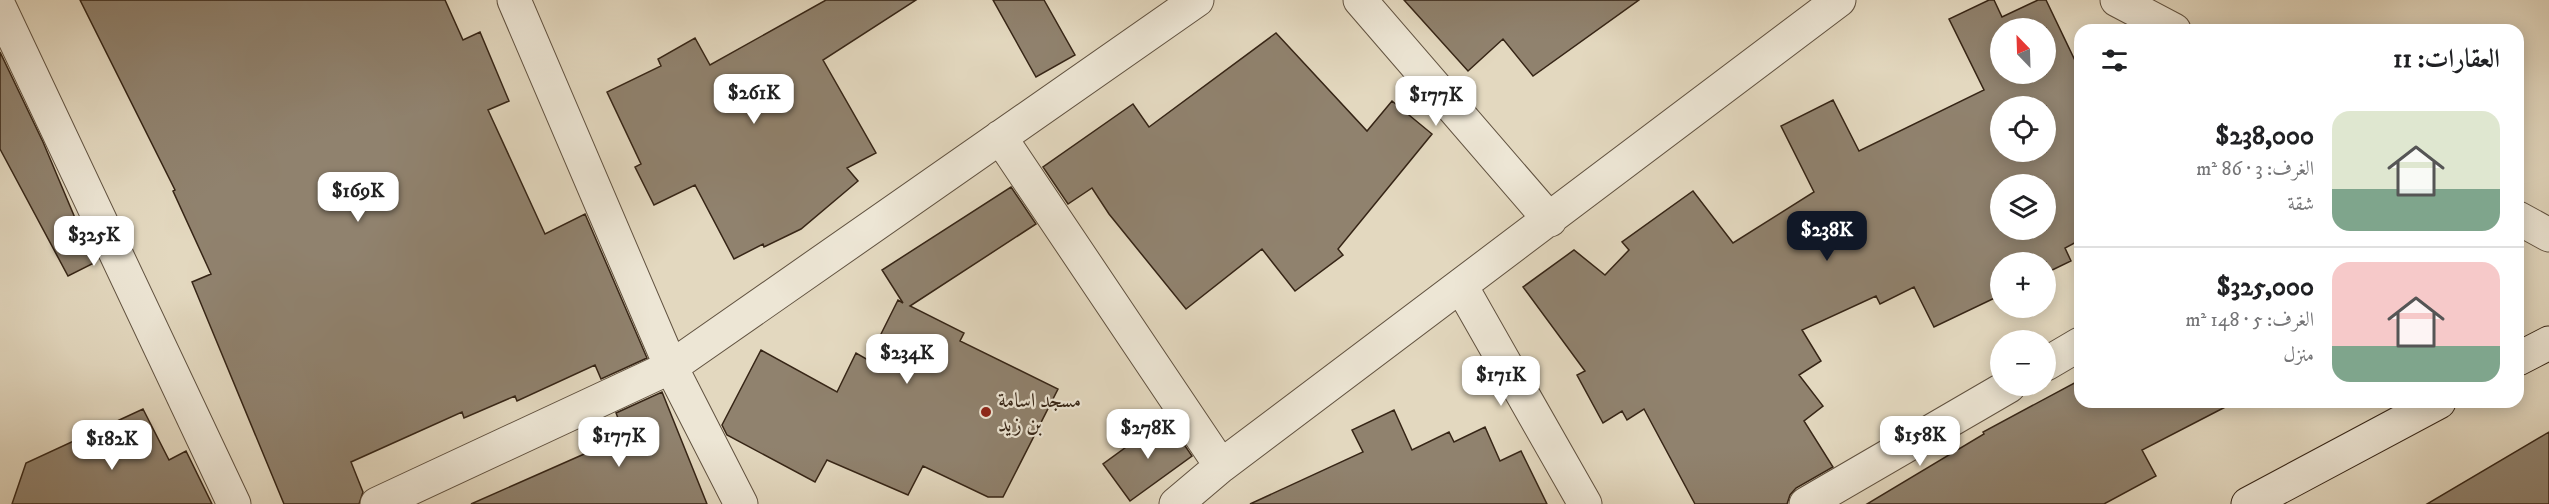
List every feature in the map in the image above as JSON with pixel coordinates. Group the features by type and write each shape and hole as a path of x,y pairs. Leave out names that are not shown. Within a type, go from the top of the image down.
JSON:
{"street":[{"path":"514,0 671,367 741,504"},
{"path":"377,504 671,367 1197,0"},
{"path":"1360,0 1550,220"},
{"path":"1176,504 1221,466 1839,0"},
{"path":"2117,0 2163,24"},
{"path":"0,8 234,504"},
{"path":"1000,137 1221,466"},
{"path":"2524,221 2549,234"},
{"path":"1461,286 1585,504"},
{"path":"2524,356 2549,343"},
{"path":"2056,358 2074,348"},
{"path":"1806,504 1992,396"},
{"path":"2248,504 2428,408"}],"building":[{"path":"80,0 445,0 463,40 480,32 509,101 488,110 545,234 585,214 647,358 601,379 595,365 517,401 515,396 464,418 462,412 351,462 363,492 359,504 284,504 192,282 211,274 173,191 175,190"},
{"path":"826,0 916,0 823,60 876,153 847,168 858,181 801,229 764,247 763,244 734,259 695,185 654,205 635,167 641,164 607,92 661,66 658,59 695,38 710,65"},
{"path":"993,0 1044,0 1075,55 1036,77"},
{"path":"1404,0 1639,0 1533,76 1503,39 1468,71"},
{"path":"1989,0 1994,0 2002,17 2038,0 2046,0 2055,18 1990,18 1990,84 2056,84 2056,21 2074,58 2074,243 2065,248 2071,261 2056,268 2056,252 1990,252 1990,300 1934,327 1914,287 1880,304 1876,296 1802,330 1821,361 1799,375 1823,406 1804,421 1833,467 1796,488 1787,504 1695,504 1644,409 1627,420 1622,411 1603,423 1577,375 1585,371 1523,287 1574,250 1605,275 1629,250 1622,242 1693,191 1733,243 1814,192 1781,126 1833,100 1859,151 1984,90 1949,19"},
{"path":"1276,33 1367,131 1392,101 1432,134 1338,249 1343,255 1295,291 1262,249 1186,309 1109,214 1092,188 1068,204 1043,167 1133,104 1149,127"},
{"path":"0,52 43,142 94,263 68,276 0,149"},
{"path":"1011,187 1036,224 910,306 964,333 960,341 1058,389 1003,497 988,497 923,466 908,495 827,460 815,482 727,435 722,425 761,350 837,392 856,353 868,360 898,300 903,303 882,270"},
{"path":"2074,383 2074,408 2223,408 2142,450 2156,476 2104,504 1867,504 1984,434 1983,432 2050,396 2056,396 2056,393"},
{"path":"662,392 707,504 471,504 625,436 616,413"},
{"path":"143,409 169,460 186,451 212,504 12,504 26,463"},
{"path":"1394,410 1412,450 1449,432 1454,442 1485,427 1500,461 1521,451 1547,504 1250,504 1363,452 1352,430"},
{"path":"1166,418 1192,456 1130,501 1103,464"},
{"path":"2549,432 2549,504 2427,504"}],"place":[{"name":"مسجد اسامة بن زيد","path":"986,412"}]}
